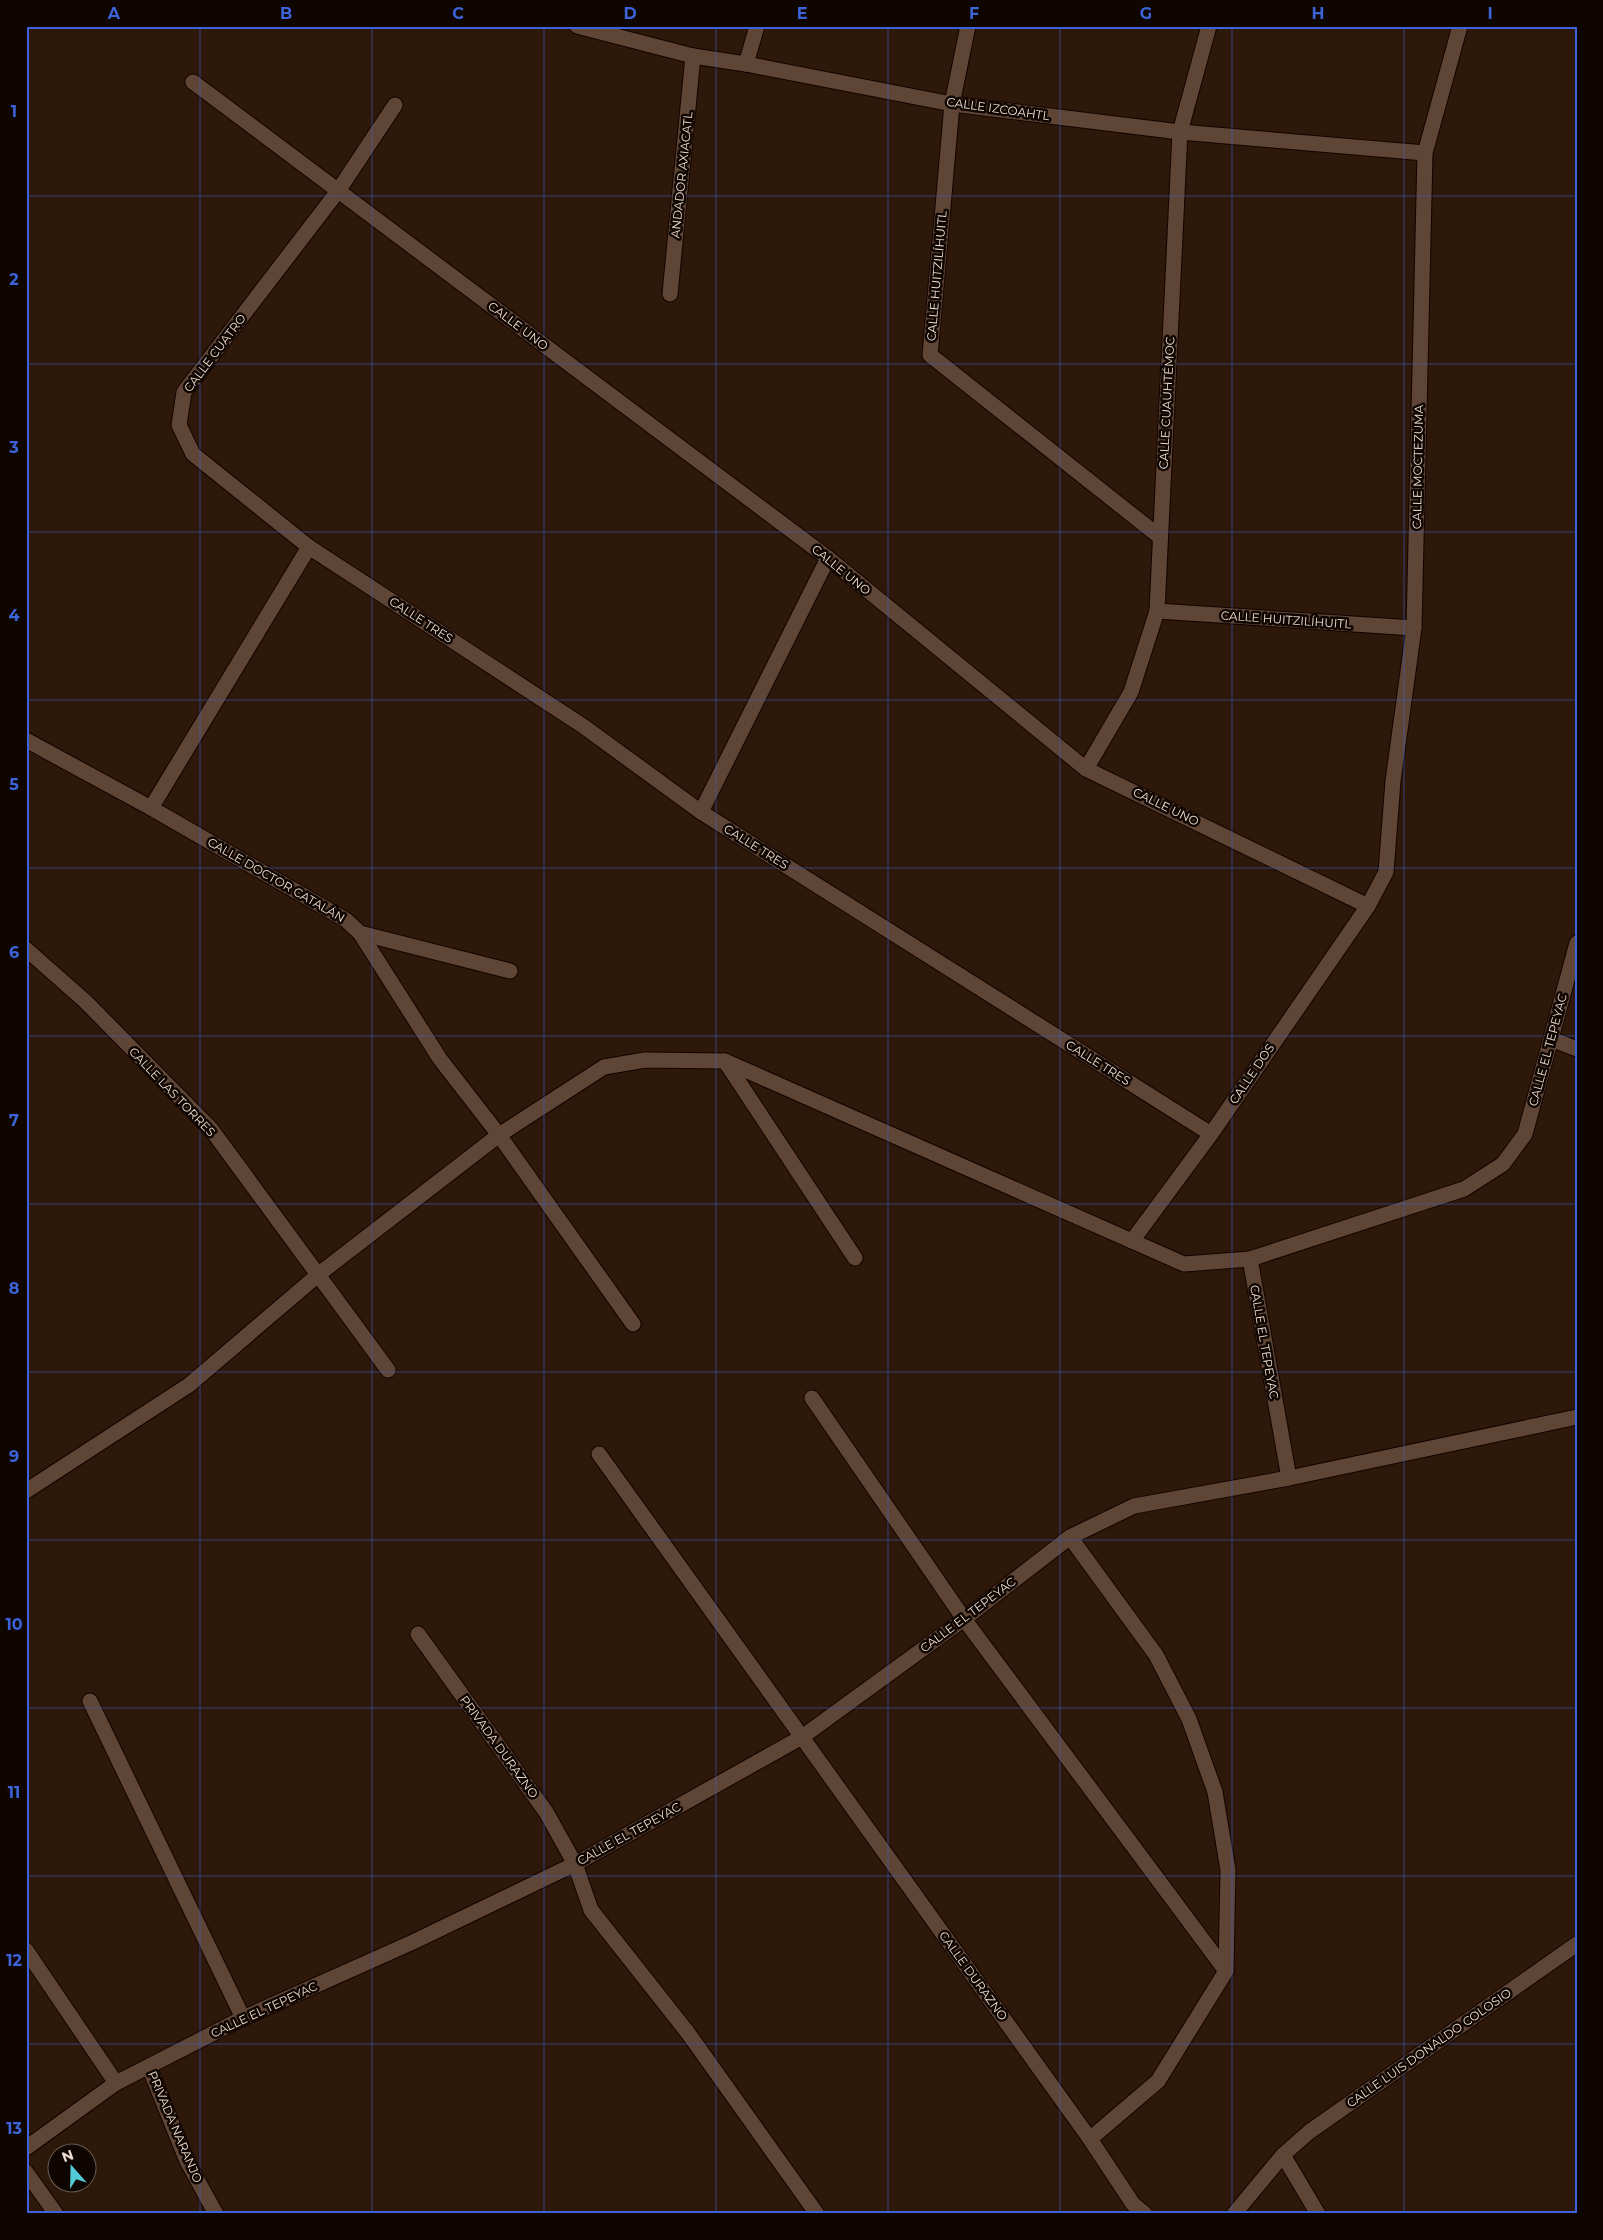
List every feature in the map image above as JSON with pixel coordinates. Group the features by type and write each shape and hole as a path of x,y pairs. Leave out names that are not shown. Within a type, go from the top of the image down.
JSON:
{"street":[{"name":"CALLE IZCOAHTL","path":"578,26 693,56 746,64 952,104 1180,132 1425,153"},
{"path":"746,64 757,26"},
{"name":"CALLE HUITZILÍHUITL","path":"968,26 952,104 930,355 1160,537"},
{"name":"CALLE CUAUHTÉMOC","path":"1086,768 1131,692 1157,611 1180,132 1209,26"},
{"name":"CALLE MOCTEZUMA","path":"1368,906 1386,872 1394,781 1414,628 1425,153 1460,26"},
{"name":"ANDADOR AXIACATL","path":"670,294 693,56"},
{"name":"CALLE UNO","path":"193,82 828,558 1086,768 1368,906"},
{"name":"CALLE CUATRO","path":"309,547 193,454 179,425 184,392 338,191 395,105"},
{"path":"151,808 309,547"},
{"name":"CALLE TRES","path":"309,547 583,726 701,812 1211,1134"},
{"path":"701,812 828,558"},
{"name":"CALLE HUITZILÍHUITL","path":"1157,611 1414,628"},
{"name":"CALLE DOCTOR CATALÁN","path":"26,740 151,808 346,920 360,933 440,1059 499,1135 633,1324"},
{"name":"CALLE DOS","path":"1132,1241 1211,1134 1368,906"},
{"path":"360,933 510,971"},
{"name":"CALLE EL TEPEYAC","path":"26,2148 116,2083 243,2018 413,1942 575,1864 802,1737 964,1619 1070,1537 1134,1506 1289,1478 1250,1259 1464,1189 1504,1164 1525,1134 1577,943"},
{"name":"CALLE LAS TORRES","path":"26,949 86,1002 211,1129 388,1370"},
{"path":"1551,1039 1577,1049"},
{"path":"26,1491 189,1385 319,1274 499,1135 604,1067 645,1060 725,1061 1184,1264 1250,1259"},
{"path":"725,1061 855,1258"},
{"path":"812,1398 964,1619 1226,1971"},
{"path":"1289,1478 1577,1417"},
{"name":"CALLE DURAZNO","path":"599,1454 1090,2140 1133,2204 1145,2214"},
{"path":"1070,1537 1156,1655 1189,1719 1215,1792 1228,1870 1226,1971 1158,2080 1090,2140"},
{"name":"PRIVADA DURAZNO","path":"418,1634 546,1812 575,1864 591,1910 688,2033 816,2214"},
{"path":"90,1701 243,2018"},
{"name":"CALLE LUIS DONALDO COLOSIO","path":"1234,2214 1283,2155 1309,2132 1577,1944"},
{"path":"26,1950 116,2083"},
{"name":"PRIVADA NARANJO","path":"149,2067 187,2161 216,2214"},
{"path":"1283,2155 1318,2214"},
{"path":"26,2172 56,2214"}]}
